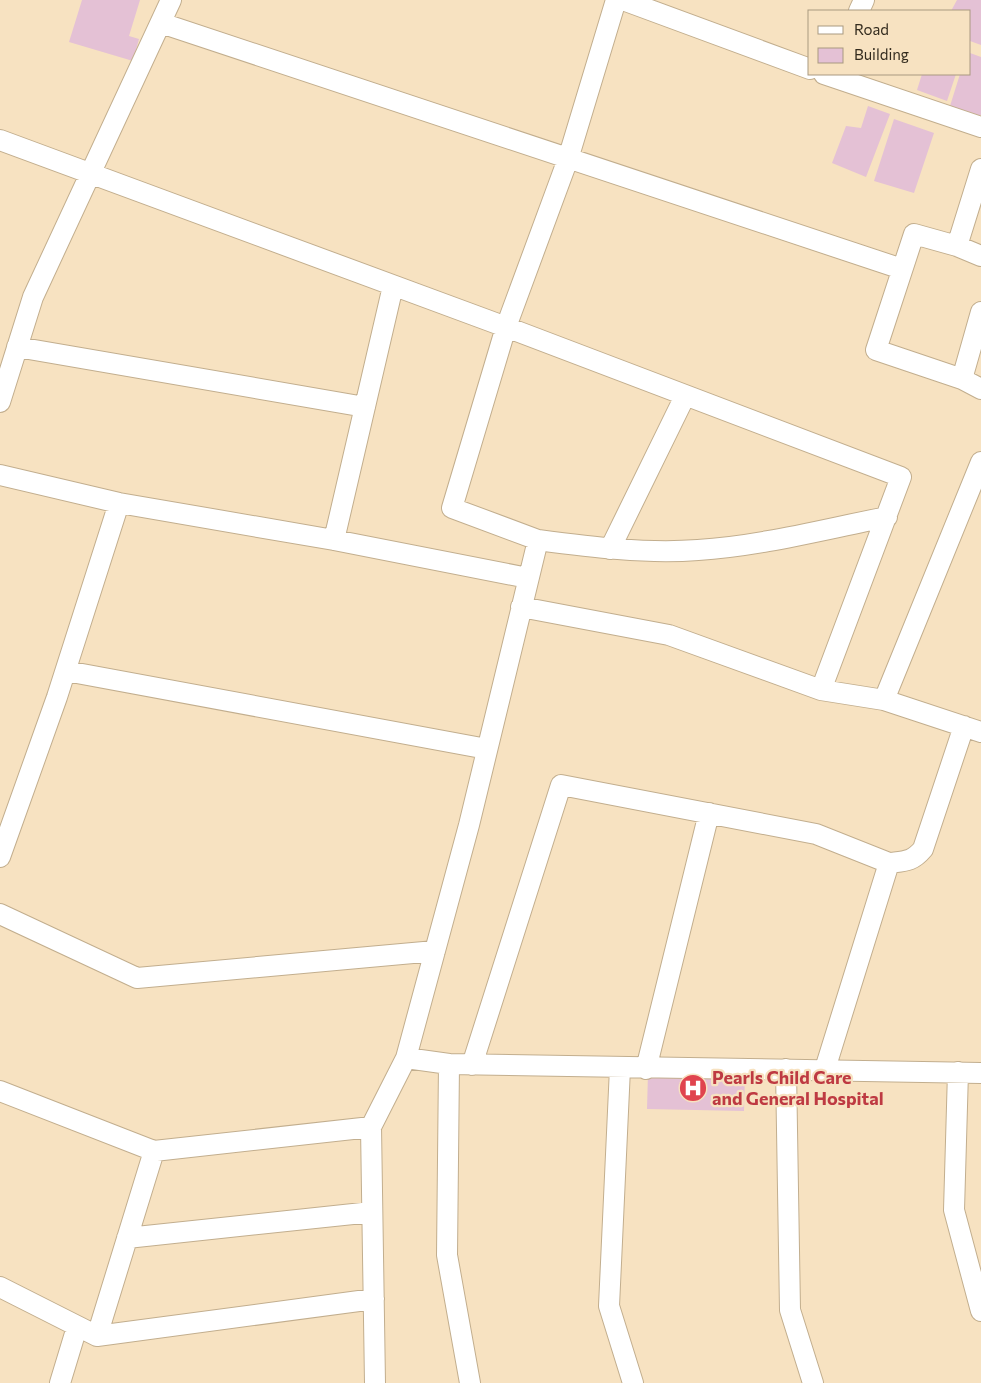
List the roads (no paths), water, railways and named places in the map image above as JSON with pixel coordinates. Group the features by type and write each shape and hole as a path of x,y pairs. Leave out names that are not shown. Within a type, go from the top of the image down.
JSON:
{"street":[{"path":"0,402 32,297 161,23 170,0"},
{"path":"616,0 568,158 506,327 452,508 538,540 610,549 679,550 713,548 757,542 886,517"},
{"path":"623,0 808,67"},
{"path":"161,23 902,269"},
{"path":"831,75 981,128"},
{"path":"0,140 90,175 506,327 901,477 821,690"},
{"path":"957,246 981,169"},
{"path":"981,256 957,246 914,234 876,350 962,380 981,389"},
{"path":"334,540 394,286"},
{"path":"962,380 981,312"},
{"path":"17,347 365,407"},
{"path":"610,549 685,396"},
{"path":"884,700 981,462"},
{"path":"0,475 119,503 334,540 528,578"},
{"path":"0,857 66,671 119,503"},
{"path":"375,1383 371,1127 406,1058 469,825 538,540"},
{"path":"472,1065 561,784 816,834 889,863 909,861 916,857 923,849 972,729 884,700 821,690 669,635 521,607"},
{"path":"66,671 487,749"},
{"path":"646,1068 709,813"},
{"path":"825,1069 889,863"},
{"path":"0,914 137,978 435,951"},
{"path":"406,1058 472,1065 981,1072"},
{"path":"449,1064 447,1255 470,1383"},
{"path":"620,1068 609,1306 633,1383"},
{"path":"786,1069 790,1310 813,1383"},
{"path":"958,1072 954,1210 981,1311"},
{"path":"0,1091 154,1151 371,1127"},
{"path":"97,1336 154,1151"},
{"path":"127,1238 372,1212"},
{"path":"0,1288 97,1336 374,1299"},
{"path":"60,1383 77,1327"}],"place":[{"name":"Pearls Child Care and General Hospital","path":"693,1088"}]}
